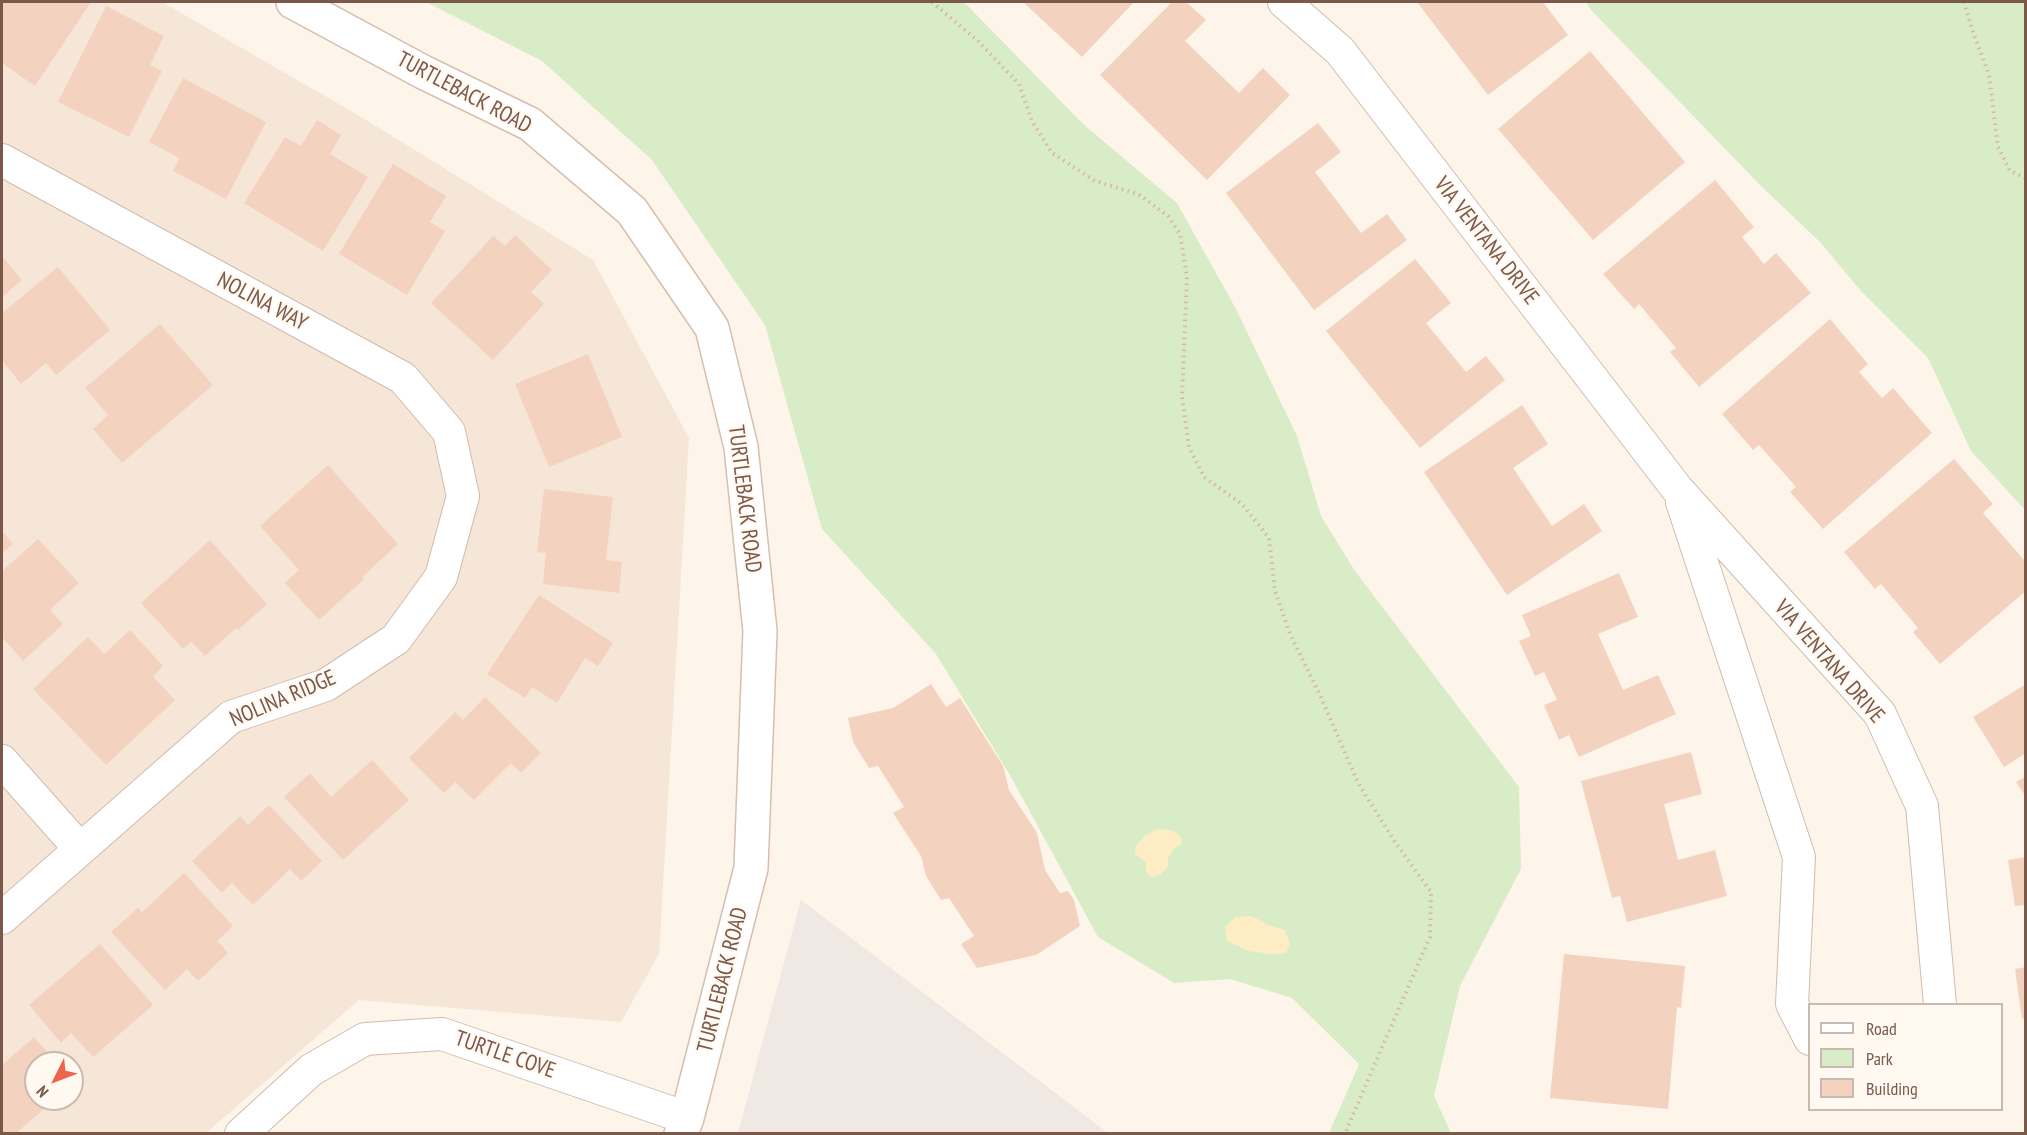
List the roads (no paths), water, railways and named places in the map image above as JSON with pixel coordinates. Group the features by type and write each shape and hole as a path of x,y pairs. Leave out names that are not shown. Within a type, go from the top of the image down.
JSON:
{"main road":[{"name":"TURTLEBACK ROAD","path":"293,2 423,72 530,124 632,211 712,328 741,447 760,631 751,868 684,1126"}],"street":[{"name":"VIA VENTANA DRIVE","path":"1284,2 1340,51 1678,490 1880,714 1922,806 1940,1003"},
{"name":"NOLINA WAY","path":"2,160 403,378 449,432 463,496"},
{"name":"VIA VENTANA DRIVE","path":"1678,490 1799,857 1792,1004 1808,1037"},
{"name":"NOLINA RIDGE","path":"2,918 231,717 326,686 396,639 441,578 463,496"},
{"path":"2,761 80,849"},
{"name":"TURTLE COVE","path":"241,1134 312,1070 365,1039 442,1034 684,1126"}]}
